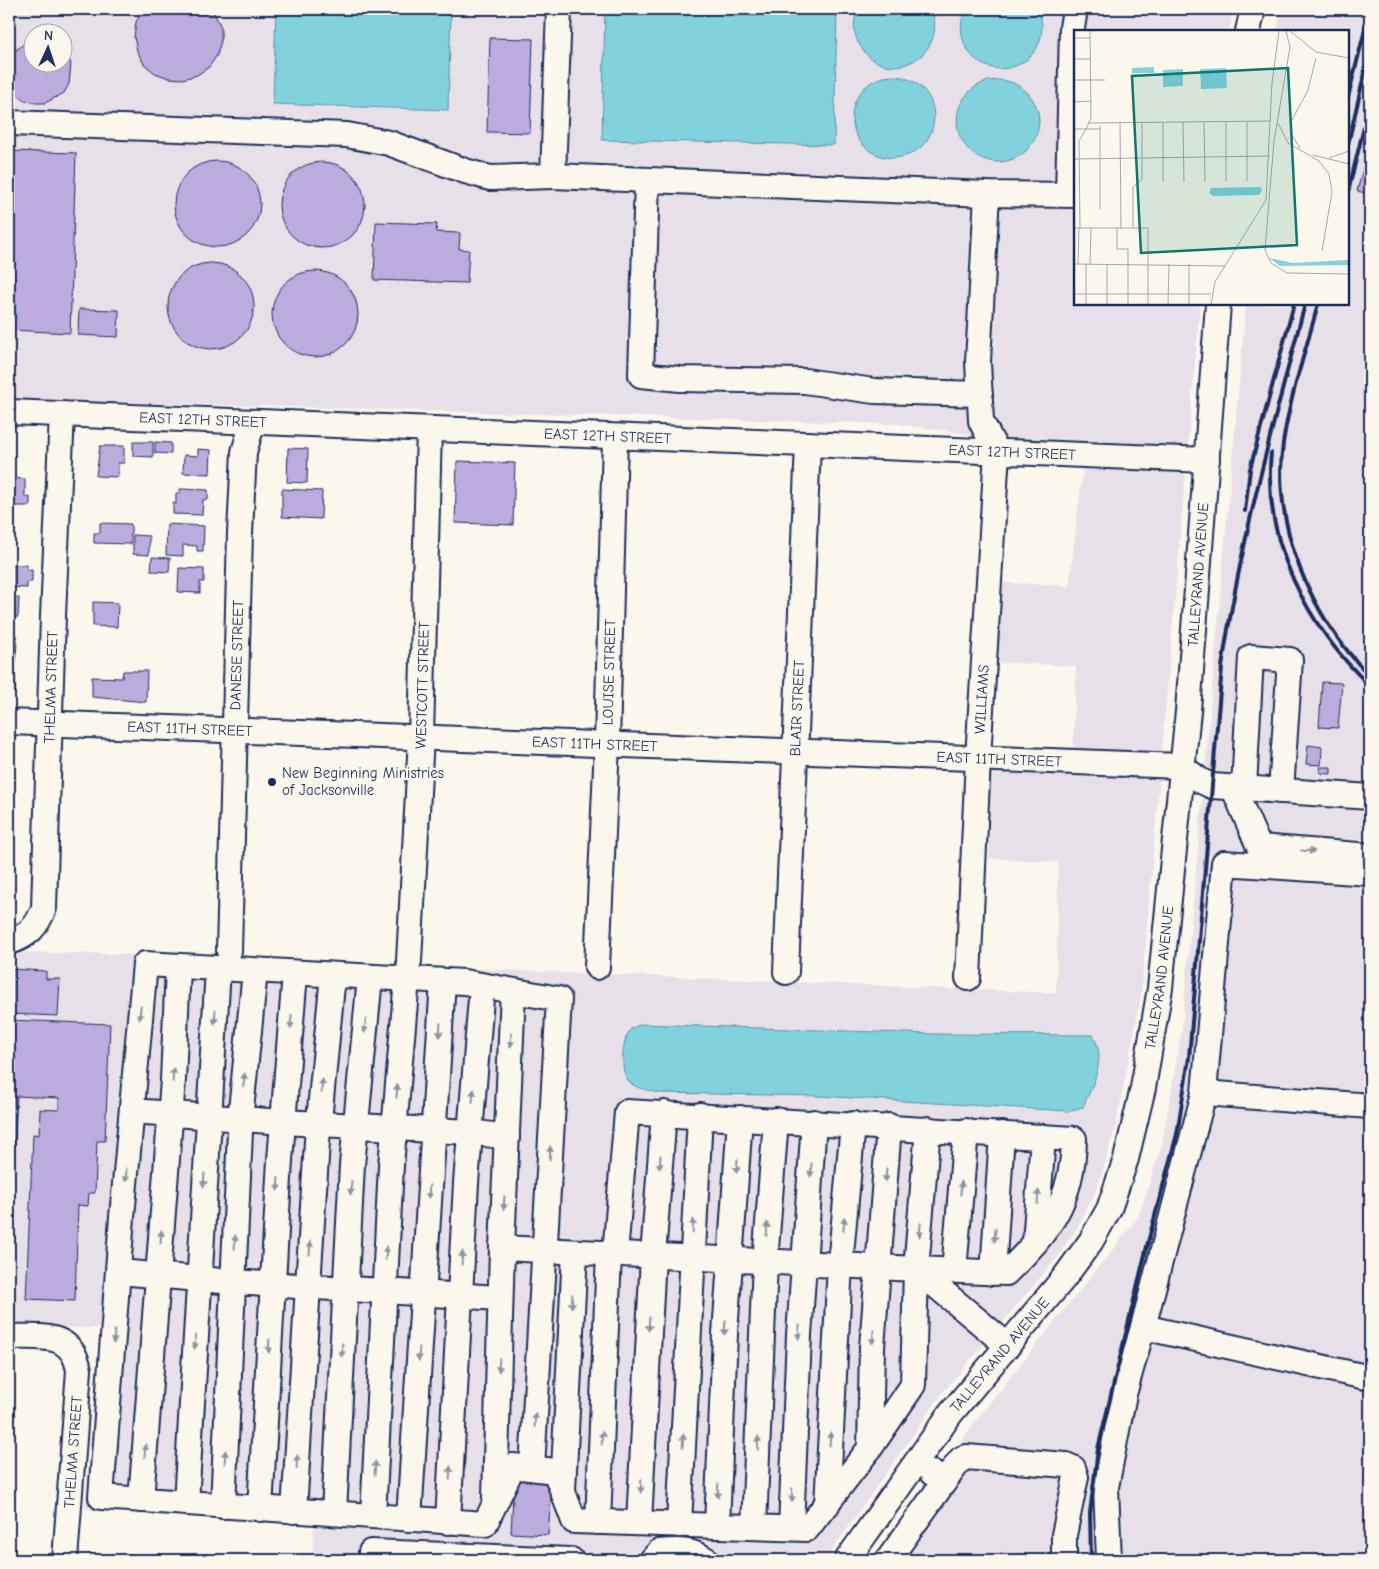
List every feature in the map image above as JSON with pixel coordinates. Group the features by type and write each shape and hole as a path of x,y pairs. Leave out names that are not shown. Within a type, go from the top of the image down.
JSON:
{"street":[{"path":"553,176 559,9"},
{"path":"9,123 347,135 388,142 465,172 490,178 553,176 987,194 1071,195 1072,28 1075,9"},
{"path":"1248,30 1252,9"},
{"path":"647,180 641,375 680,379 805,381 874,391 980,394"},
{"path":"987,194 978,362 981,421 997,452"},
{"name":"TALLEYRAND AVENUE","path":"847,1560 952,1413 1064,1278 1091,1241 1109,1209 1126,1158 1143,1088 1160,988 1181,766 1188,712 1218,305"},
{"name":"EAST 12TH STREET","path":"9,412 1207,460"},
{"name":"THELMA STREET","path":"9,942 26,936 38,924 44,908 62,414"},
{"name":"DANESE STREET","path":"186,1503 208,1115 223,960 236,729 244,452 253,422"},
{"name":"WESTCOTT STREET","path":"373,1516 384,1291 394,1129 408,970 421,737 429,429"},
{"name":"LOUISE STREET","path":"598,967 607,744 615,436"},
{"name":"BLAIR STREET","path":"786,972 808,444"},
{"name":"WILLIAMS","path":"968,978 978,758 997,452"},
{"path":"1280,791 1290,660 1251,657 1238,788 1259,848 1370,856"},
{"name":"EAST 11TH STREET","path":"9,722 236,729 1181,766"},
{"path":"1181,766 1207,783 1238,788 1370,798"},
{"path":"1331,794 1370,786"},
{"path":"1109,1560 1106,1487 1124,1394 1204,1093 1224,863 1370,872"},
{"path":"532,1468 559,999 443,981 408,970 370,977 255,971 223,960 178,967 145,964 101,1497 485,1524 513,1466 555,1472 574,1521 807,1529 870,1448 913,1384 916,1269 928,1129"},
{"path":"141,1500 170,1113 178,967"},
{"path":"223,1506 241,1118 255,971"},
{"path":"260,1508 283,1122 295,973"},
{"path":"294,1511 319,1123 333,975"},
{"path":"334,1514 345,1289 356,1125 370,977"},
{"path":"409,1519 443,981"},
{"path":"448,1522 470,1132 482,986"},
{"path":"495,1504 500,1298 513,992"},
{"path":"1204,1093 1370,1106"},
{"path":"132,1111 394,1129 470,1132 507,1137"},
{"path":"502,1248 545,1250 574,1252 612,1254 731,1260 765,1262 804,1263 879,1268 1006,1273 1035,1245 1064,1198 1073,1163 1074,1139 889,1126 627,1112 612,1254 598,1522"},
{"path":"639,1523 653,1256 664,1114"},
{"path":"679,1524 691,1258 700,1115"},
{"path":"717,1526 725,1334 740,1118"},
{"path":"754,1527 765,1262 776,1120"},
{"path":"791,1528 804,1263 814,1122"},
{"path":"826,1505 840,1265 853,1124"},
{"path":"870,1448 872,1348 889,1126"},
{"path":"954,1271 966,1132"},
{"path":"993,1273 1002,1134"},
{"path":"1035,1245 1043,1137"},
{"path":"563,1491 574,1252"},
{"path":"916,1269 1008,1346"},
{"path":"120,1272 233,1282 500,1298"},
{"path":"1143,1327 1370,1378"},
{"name":"THELMA STREET","path":"9,1337 44,1337 58,1340 70,1346 77,1357 79,1370 65,1560"},
{"path":"888,1560 961,1459 966,1457 1066,1465 1073,1468 1076,1477 1064,1535 1064,1560"},
{"path":"916,1462 944,1482"},
{"path":"652,1560 660,1552 677,1551 694,1552 707,1560"},
{"path":"371,1552 571,1560"}],"shaded area":[{"path":"9,9 1233,9 1229,30 1074,30 1074,305 1200,305 1141,996 1116,1125 1098,1186 1079,1225 1057,1258 943,1392 825,1560 312,1560 314,1526 85,1509 100,1328 9,1327 9,952 118,954 1056,993 1058,862 989,858 990,746 1073,747 1076,666 990,662 995,582 1069,586 1086,444 1028,442 896,424 9,399"},
{"path":"1281,9 1370,9 1370,1560 876,1560 980,1415 1138,1218 1162,1145 1182,1028 1246,305 1349,305 1349,30 1277,30"}],"water":[{"path":"276,9 451,9 448,110 273,104"},
{"path":"605,9 837,9 834,145 602,140"},
{"path":"858,9 932,9 935,27 931,43 922,55 910,63 896,66 882,64 868,56 858,42 854,26"},
{"path":"966,9 1038,9 1042,28 1039,44 1030,56 1018,65 1004,69 989,67 976,59 965,45 961,27"},
{"path":"893,76 909,79 922,88 931,101 934,117 931,133 922,146 909,155 893,158 877,155 864,146 855,133 852,117 855,101 864,88 877,79"},
{"path":"998,80 1014,83 1027,92 1036,105 1039,121 1036,137 1027,150 1014,159 998,162 982,159 969,150 960,137 957,121 960,105 969,92 982,83"},
{"path":"642,1024 935,1034 1093,1035 1099,1053 1099,1062 1083,1107 1068,1111 819,1096 659,1093 633,1085 627,1079 623,1068 624,1046 628,1033 631,1029"}],"building":[{"path":"143,9 212,9 221,27 221,41 217,55 209,67 197,75 183,79 169,78 155,73 144,64 137,51 134,37 136,22"},
{"path":"490,38 533,39 530,133 487,132"},
{"path":"22,45 22,72 70,72 69,84 64,93 45,103 24,100 16,93 9,81 9,61 12,53"},
{"path":"1370,143 1370,194 1357,191"},
{"path":"9,151 76,153 70,333 9,330"},
{"path":"209,161 225,161 234,164 248,173 257,187 260,204 257,221 248,235 234,244 225,247 209,247 193,240 181,228 174,212 174,196 181,180 193,168"},
{"path":"314,162 330,162 339,165 353,174 362,188 365,205 362,222 353,236 339,245 330,248 314,248 298,241 286,229 279,213 279,197 286,181 298,169"},
{"path":"376,222 437,224 436,232 460,233 459,249 469,250 467,283 374,280"},
{"path":"203,263 219,263 228,266 242,275 251,289 254,306 251,323 242,337 228,346 219,349 203,349 187,342 175,330 168,314 168,298 175,282 187,270"},
{"path":"307,271 323,271 332,274 346,283 355,297 358,314 355,331 346,345 332,354 323,357 307,357 291,350 279,338 272,322 272,306 279,290 291,278"},
{"path":"79,309 119,310 118,337 78,335"},
{"path":"133,442 153,442 153,457 133,456"},
{"path":"155,442 171,443 171,454 155,453"},
{"path":"100,446 124,446 124,463 118,463 118,477 96,476"},
{"path":"288,448 308,449 307,483 287,482"},
{"path":"198,449 211,450 210,474 183,473 184,455 198,456"},
{"path":"457,461 515,463 513,525 455,523"},
{"path":"9,478 25,479 25,497 30,497 30,506 11,506"},
{"path":"180,489 208,490 208,500 203,500 202,515 173,514 173,503 176,504 176,493 180,493"},
{"path":"282,489 322,491 321,519 282,517"},
{"path":"100,523 131,524 131,544 94,543 94,533 100,533"},
{"path":"167,524 204,526 203,551 197,551 197,546 183,545 183,556 166,555"},
{"path":"133,535 149,536 149,555 133,554"},
{"path":"152,557 170,558 169,572 151,571"},
{"path":"9,565 27,565 27,570 32,570 32,582 27,582 27,588 9,587"},
{"path":"179,568 204,569 204,582 200,582 200,593 178,592"},
{"path":"9,597 19,598 18,617 13,617 13,624 9,624"},
{"path":"93,602 118,603 117,627 93,626"},
{"path":"9,636 17,636 16,663 9,663"},
{"path":"123,671 147,671 146,702 92,697 92,677 122,678"},
{"path":"9,674 15,674 15,692 9,692"},
{"path":"1322,682 1342,683 1338,728 1319,727"},
{"path":"1308,745 1322,747 1321,765 1306,764"},
{"path":"1320,767 1331,767 1331,774 1320,773"},
{"path":"9,969 46,971 46,979 60,979 58,1016 9,1014"},
{"path":"9,1020 110,1024 105,1141 97,1141 95,1193 89,1193 88,1206 78,1205 75,1301 26,1299 33,1134 39,1135 40,1109 59,1110 59,1098 17,1096 14,1155 9,1155"},
{"path":"514,1478 552,1481 548,1535 511,1533"}],"railway":[{"path":"1349,93 1370,10"},
{"path":"1349,140 1370,50"},
{"path":"1349,188 1370,103"},
{"path":"1245,511 1250,469 1294,305"},
{"path":"1091,1560 1090,1513 1098,1449 1148,1242 1177,1134 1189,1058 1222,667 1229,621 1258,484 1305,305"},
{"path":"1318,305 1286,425 1281,475 1284,507 1290,539 1300,569 1314,599 1330,627 1349,653 1370,676"},
{"path":"1271,453 1270,486 1274,519 1282,550 1294,581 1309,610 1327,637 1370,686"}],"place":[{"name":"New Beginning Ministries of Jacksonville","path":"272,782"}]}
